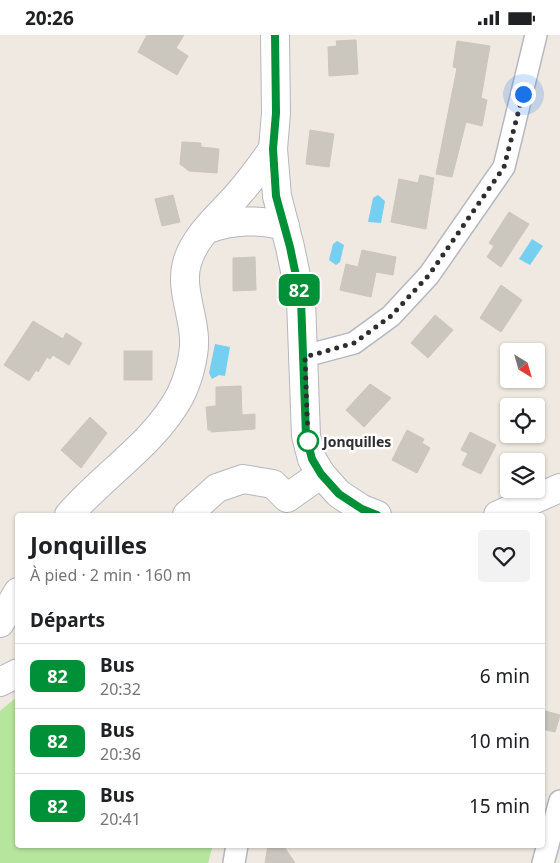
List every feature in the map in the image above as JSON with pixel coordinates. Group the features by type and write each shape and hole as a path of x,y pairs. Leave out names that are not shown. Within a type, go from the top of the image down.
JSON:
{"street":[{"path":"275,35 276,113 273,149 276,196 285,226 301,300 305,357 306,436 312,459 321,474 339,494 362,509 372,513"},
{"path":"305,357 354,343 391,316 429,275 504,167 536,35"},
{"path":"71,513 167,416 180,395 192,359 194,339 187,291 186,264 195,244 242,190 273,149"},
{"path":"208,229 224,222 272,222 285,226"},
{"path":"189,513 217,488 244,479 273,483 285,506 321,474"},
{"path":"503,513 560,488"},
{"path":"0,623 15,598"},
{"path":"0,682 15,674"},
{"path":"544,863 560,801"},
{"path":"234,863 236,848"}],"green space":[{"path":"15,699 15,848 212,848 208,863 0,863 0,711"}],"water":[{"path":"378,195 385,201 381,223 368,222 373,198"},
{"path":"532,239 543,246 530,265 519,259"},
{"path":"337,241 344,245 340,262 336,265 329,260 333,244"},
{"path":"215,344 230,347 225,376 219,375 212,379 209,373"}],"building":[{"path":"147,35 184,35 176,48 188,56 177,75 138,52"},
{"path":"356,40 358,74 329,76 328,47 337,46 336,41"},
{"path":"457,41 490,46 481,98 487,100 482,126 466,122 452,177 436,174 457,68 453,67"},
{"path":"310,130 334,134 329,167 306,164"},
{"path":"182,142 201,143 201,147 219,149 217,173 189,171 180,164"},
{"path":"420,175 434,178 426,229 391,222 399,179 418,183"},
{"path":"173,195 180,222 162,226 155,199"},
{"path":"509,212 529,224 501,267 487,257 494,246 489,243"},
{"path":"362,250 396,257 393,275 376,272 371,297 340,290 346,264 358,267"},
{"path":"255,257 256,290 233,291 233,258"},
{"path":"501,285 522,300 501,332 480,318"},
{"path":"435,315 453,330 428,358 411,343"},
{"path":"33,321 63,339 66,333 82,343 69,365 53,355 50,359 47,357 38,372 36,370 29,381 4,365"},
{"path":"124,351 152,351 152,380 124,380"},
{"path":"370,384 391,398 364,427 346,410"},
{"path":"241,386 242,415 255,414 255,429 211,432 211,430 208,430 206,407 216,406 216,387"},
{"path":"90,417 107,433 81,468 61,450"},
{"path":"407,430 424,439 422,443 430,448 417,473 392,460"},
{"path":"470,432 496,445 481,474 462,465 468,453 461,450"},
{"path":"545,711 560,715 555,732 545,730"},
{"path":"268,848 285,848 295,863 265,863"}],"bus line":[{"name":"82","path":"275,35 276,113 273,149 276,196 290,247 301,300 305,357 306,436 312,459 321,474 339,494 362,509 372,513"}],"place":[{"name":"Jonquilles","path":"308,441"}],"route":[{"path":"308,441 306,436 305,357 322,354 354,343 391,316 429,275 504,167 523,94"}]}
